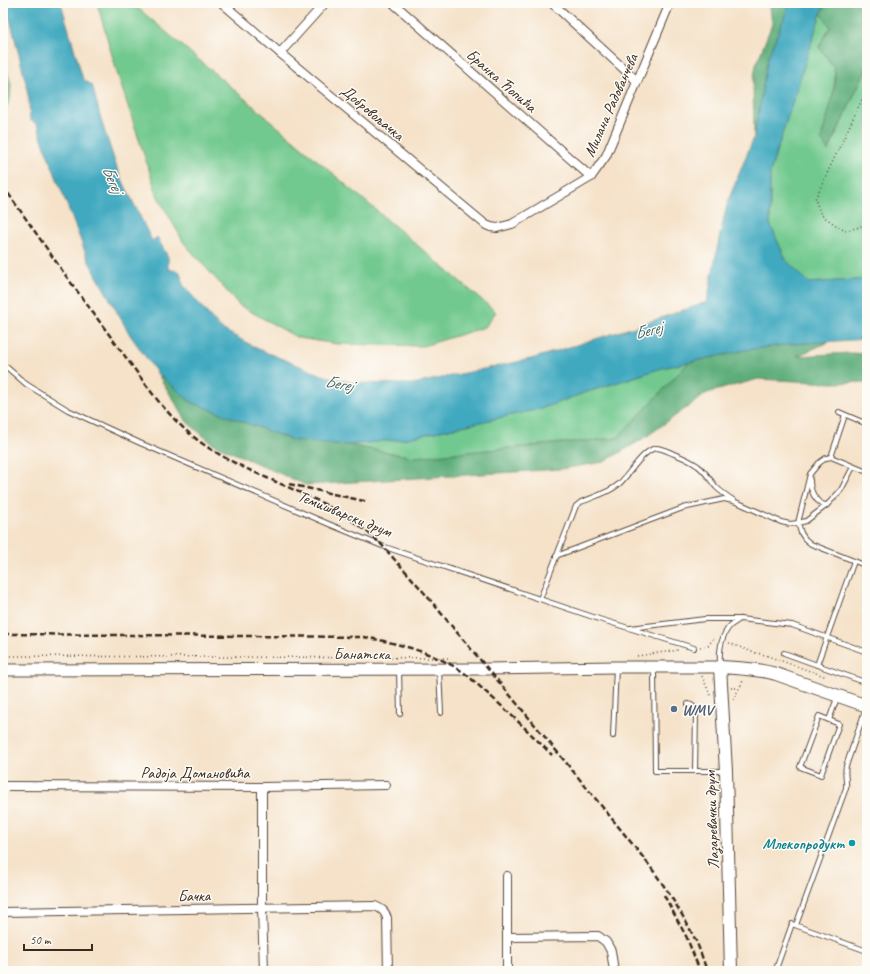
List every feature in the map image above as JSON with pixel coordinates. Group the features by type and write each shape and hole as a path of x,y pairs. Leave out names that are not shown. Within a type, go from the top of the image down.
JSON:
{"main road":[{"name":"Банатска","path":"3,670 488,669 616,667 720,668"},
{"path":"720,668 764,670 867,706"},
{"name":"Лазаревачки друм","path":"720,668 726,771 731,971"}],"street":[{"name":"Добровољачка","path":"222,3 486,225 497,228 512,224"},
{"path":"280,53 325,3"},
{"name":"Бранка Ћопића","path":"393,3 591,177"},
{"path":"552,3 637,81"},
{"name":"Милана Радованчева","path":"512,224 591,177 606,156 670,3"},
{"name":"Радоја Домановића","path":"3,786 386,785"},
{"path":"262,786 262,908 264,971"},
{"path":"507,876 507,971"},
{"name":"Бачка","path":"3,912 375,906 384,911 387,918 388,971"},
{"path":"508,937 598,936 606,942 611,951 614,971"}],"lane":[{"name":"Темишварски друм","path":"3,364 26,384 68,410 140,444 382,546 628,628 694,648"},
{"path":"839,412 867,424"},
{"path":"832,457 845,415"},
{"path":"540,599 576,506 581,502 613,489 620,484 638,461 650,451 656,448 662,449 691,461 700,467 720,490 733,501"},
{"path":"867,472 832,457 826,458 810,474 798,523 800,533 811,544 867,566"},
{"path":"556,556 683,508 724,499 733,501 781,522 790,524 806,521 827,505 841,490 853,467"},
{"path":"810,474 812,492 818,502 823,505 827,505"},
{"path":"817,665 854,561"},
{"path":"628,628 705,619 740,619 792,625 867,652"},
{"path":"720,668 720,649 724,634 731,625 740,619"},
{"path":"784,653 867,683"},
{"path":"613,736 616,667"},
{"path":"654,667 655,771 726,771"},
{"path":"399,669 400,714"},
{"path":"439,669 441,713"},
{"path":"830,720 838,695"},
{"path":"655,704 660,704"},
{"path":"688,704 694,707 696,713 695,771"},
{"path":"796,925 846,788 846,766 867,706"},
{"path":"819,716 830,720 839,724 821,775 800,767 819,716"},
{"path":"780,971 776,969 792,924 867,951"}],"path":[{"path":"3,78 6,87 3,100"},
{"path":"867,89 815,199 820,215 845,231 860,227 867,221"},
{"path":"635,656 708,646 712,639 722,640 755,653 762,654 829,677"},
{"path":"3,656 450,658"}],"green space":[{"path":"97,3 132,3 496,312 485,327 423,346 337,344 298,338 239,305 184,243 158,197 118,76"},
{"path":"772,3 790,3 768,57 754,137 753,82 756,65 772,24 770,6"},
{"path":"825,3 867,3 867,67 828,151 821,139 831,104 835,84 835,75 833,66 819,47 830,27 821,13"},
{"path":"821,13 830,27 819,47 834,68 835,81 832,99 829,150 867,67 867,279 809,283 786,260 770,224 770,172"},
{"path":"3,58 11,84 10,99 3,115"},
{"path":"831,341 797,356 851,353 867,354 867,382 833,383 758,379 707,393 646,437 604,462 561,469 306,485 213,444 187,422 157,373 191,402 292,440 347,445 414,457 617,438 689,362 746,350"},
{"path":"689,362 617,438 414,457 347,445 404,439 543,408 662,368"}],"water":[{"name":"Бегеј","path":"6,3 61,3 83,79 92,85 102,123 118,171 152,241 157,237 168,257 168,269 180,272 183,285 220,328 258,349 322,375 354,383 413,384 531,359 634,327 707,302 728,201 754,137 768,57 790,3 825,3 770,172 770,224 786,260 809,283 867,279 867,339 792,344 746,350 662,368 543,408 404,439 347,445 292,440 191,402 157,373 130,335 89,262 37,124 30,120 26,83"}],"railway":[{"path":"3,186 66,276 152,393 179,424 212,450 252,471 334,509 353,521 371,535 404,569 646,861 666,889 684,919 697,943 707,971"},
{"path":"289,484 368,502"},
{"path":"3,634 364,637 388,642 423,652 457,668 473,680 504,708 552,755"},
{"path":"664,895 687,938 700,971"}],"place":[{"name":"WMV","path":"674,709"},
{"name":"Млекопродукт","path":"852,843"}]}
